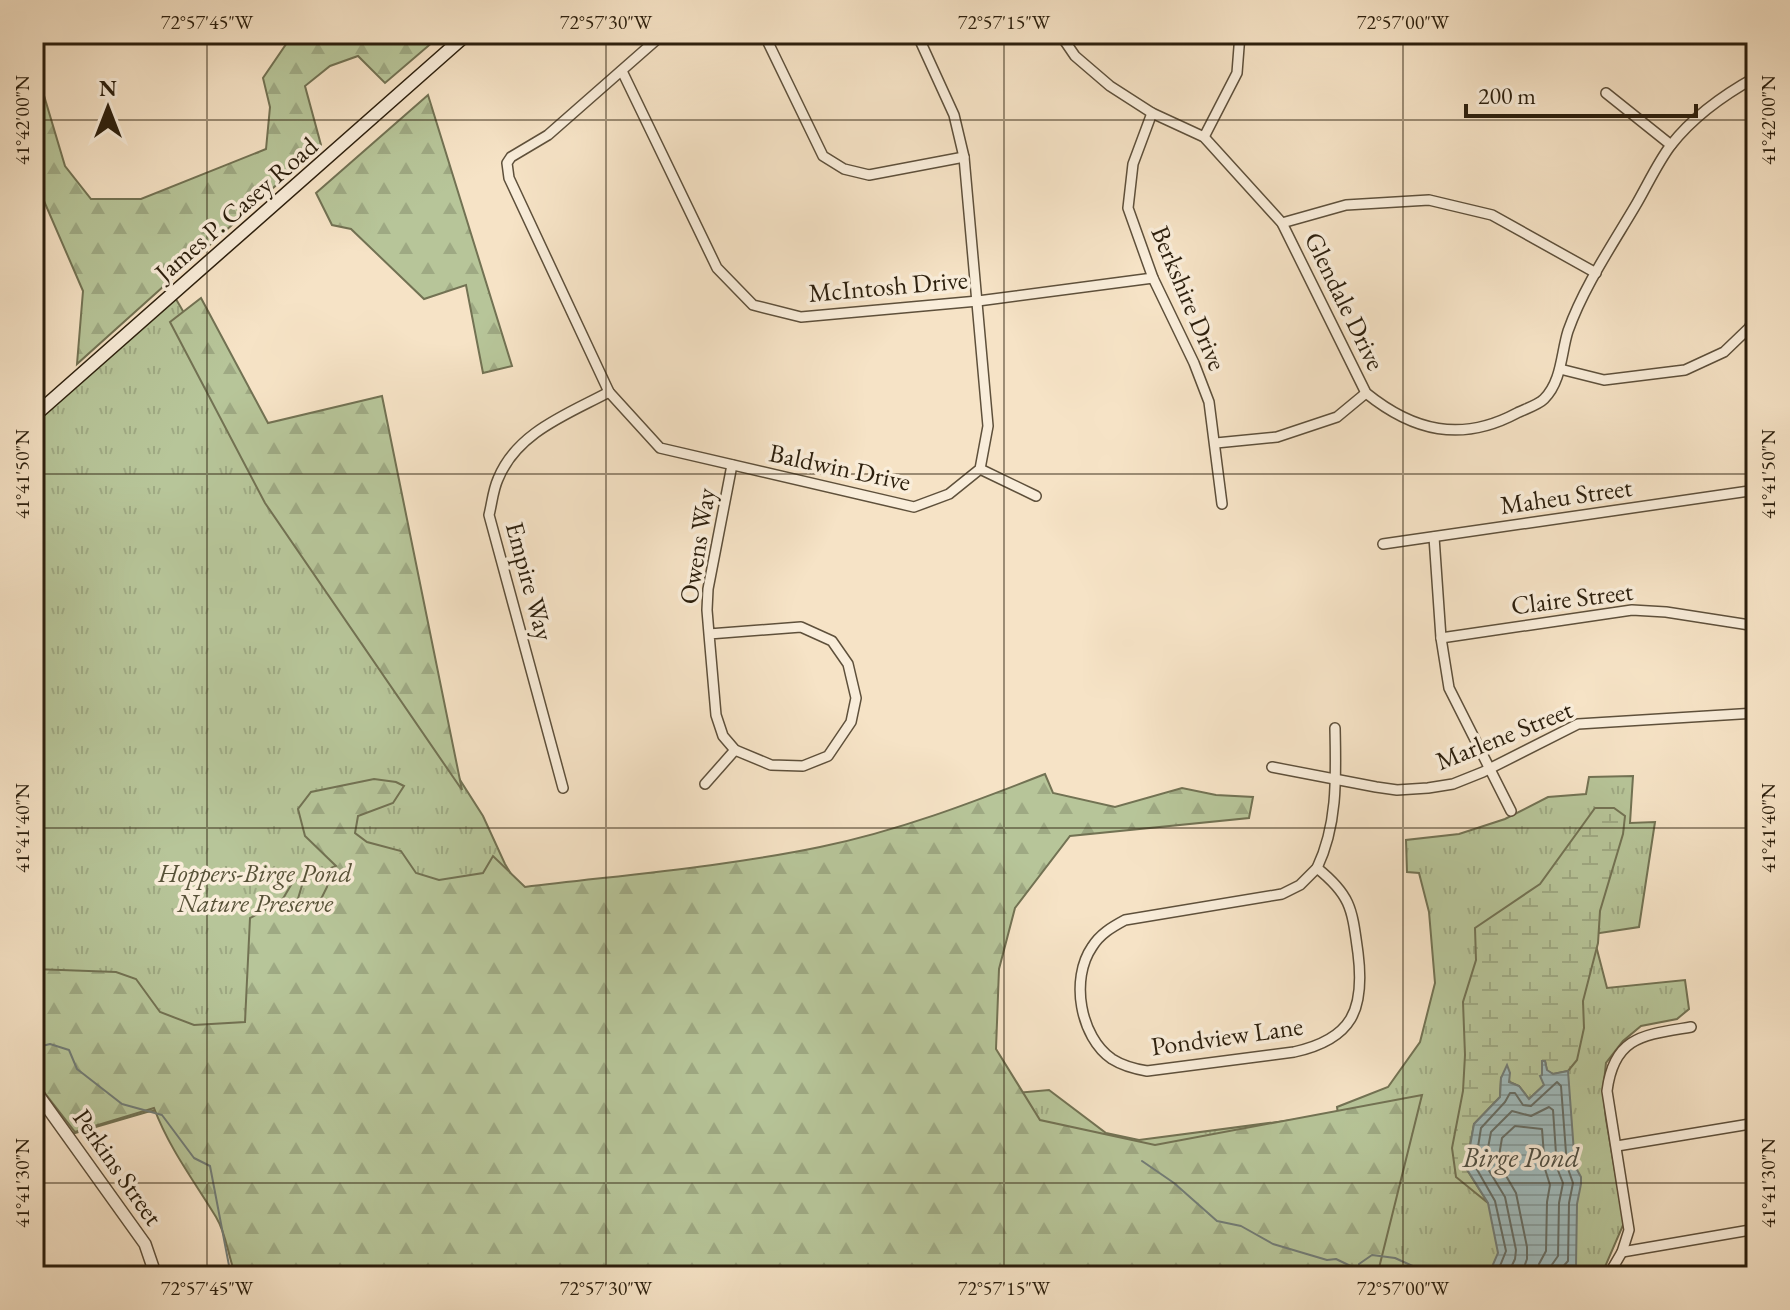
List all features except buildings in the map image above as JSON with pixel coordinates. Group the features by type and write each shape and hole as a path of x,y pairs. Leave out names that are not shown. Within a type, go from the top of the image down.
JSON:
{"main road":[{"name":"James P. Casey Road","path":"34,416 467,34"}],"street":[{"path":"622,71 663,34"},
{"path":"764,34 823,156 844,169 869,175 964,157"},
{"path":"917,34 954,115 964,157 988,426 980,469 1036,496"},
{"name":"Glendale Drive","path":"1060,34 1075,56 1110,86 1152,113 1204,137 1282,223 1366,393 1388,411 1414,424 1439,430 1503,421 1544,400 1560,369 1568,331 1596,273 1671,145 1724,95 1756,77"},
{"path":"1204,137 1237,73 1240,34"},
{"name":"Baldwin Drive","path":"622,71 548,135 511,157 507,163 509,178 609,392 660,448 914,507 949,494 980,469"},
{"name":"McIntosh Drive","path":"622,71 717,268 753,305 801,317 978,301 1153,278"},
{"path":"1606,93 1671,145"},
{"name":"Berkshire Drive","path":"1152,113 1133,164 1128,208 1153,278 1209,402 1222,504"},
{"path":"1282,223 1346,205 1429,200 1492,215 1596,273"},
{"path":"1560,369 1604,380 1685,370 1724,352 1749,328 1756,315"},
{"name":"Empire Way","path":"563,788 489,515 498,479 515,449 537,431 609,392"},
{"path":"1216,443 1277,437 1337,417 1366,393"},
{"name":"Owens Way","path":"709,634 801,627 832,641 848,664 856,698 851,722 828,756 803,766 771,765 735,750 723,736 716,715 709,634 708,589 732,465"},
{"name":"Maheu Street","path":"1383,544 1756,490"},
{"path":"1434,537 1441,638 1449,688 1511,811"},
{"name":"Claire Street","path":"1441,638 1632,610 1756,626"},
{"name":"Marlene Street","path":"1272,767 1376,787 1411,790 1453,784 1490,769 1578,724 1756,713"},
{"path":"1317,868 1328,837 1336,780 1335,728"},
{"path":"705,784 735,750"},
{"name":"Pondview Lane","path":"1317,868 1339,886 1349,904 1360,975 1361,994 1355,1009 1334,1037 1315,1047 1294,1052 1147,1071 1129,1067 1100,1048 1088,1031 1080,981 1091,948 1105,932 1125,920 1282,894 1300,885 1317,868"},
{"path":"1608,1276 1622,1252 1629,1230 1607,1091 1609,1072 1617,1055 1632,1040 1691,1027"},
{"name":"Perkins Street","path":"34,1089 145,1244 156,1276"},
{"path":"1617,1146 1756,1123"},
{"path":"1622,1252 1756,1229"}],"green space":[{"path":"293,34 431,34 434,41 385,83 358,56 330,66 305,86 321,145 77,364 83,291 34,178 34,62 65,166 91,199 141,199 266,149 270,107 263,78"},
{"path":"428,95 512,366 483,373 466,285 424,299 351,229 332,225 316,193"},
{"name":"Hoppers-Birge Pond Nature Preserve","path":"173,294 445,760 483,816 524,896 995,1095 1049,1090 1106,1133 1139,1140 1338,1114 1337,1107 1388,1087 1420,1042 1435,983 1429,912 1419,873 1407,872 1406,840 1459,834 1505,819 1548,797 1586,794 1589,777 1633,776 1630,823 1655,822 1639,927 1593,934 1607,988 1685,980 1689,1009 1677,1019 1641,1026 1623,1041 1606,1063 1603,1091 1606,1119 1624,1223 1601,1276 245,1276 206,1102 147,1112 68,1135 34,1093 34,416"},
{"path":"201,298 268,423 382,396 462,790 265,503 170,322"},
{"path":"1045,774 1053,793 1115,807 1182,788 1216,795 1253,797 1249,818 1070,836 1015,908 999,969 996,1049 1040,1120 1155,1145 1422,1095 1377,1276 236,1276 220,1224 174,1151 154,1108 75,1132 34,1079 34,969 116,972 136,979 160,1012 194,1025 245,1022 250,918 281,902 294,880 303,882 297,902 320,901 331,868 336,866 305,836 298,809 311,792 374,779 396,782 404,786 393,803 358,816 355,833 367,842 401,851 416,873 439,880 483,873 493,856 525,887 710,865 820,847 906,825"},
{"path":"1595,808 1614,808 1625,816 1623,834 1600,911 1598,943 1583,1001 1584,1028 1577,1060 1568,1071 1553,1074 1547,1071 1545,1061 1544,1085 1529,1099 1519,1086 1501,1078 1500,1097 1474,1124 1466,1168 1488,1203 1456,1177 1452,1148 1463,1091 1463,1002 1476,960 1475,928 1540,884"}],"water":[{"name":"Birge Pond","path":"1542,1061 1553,1074 1568,1071 1575,1166 1581,1177 1577,1204 1576,1266 1564,1276 1488,1276 1498,1253 1488,1203 1466,1168 1474,1124 1500,1097 1501,1078 1507,1065 1509,1082 1519,1086 1529,1099 1544,1085 1540,1076"}],"waterway":[{"path":"34,1048 50,1044 69,1050 77,1069 122,1104 162,1115 194,1158 210,1166 231,1276"},
{"path":"1142,1161 1174,1183 1217,1221 1241,1226 1273,1244 1327,1260 1336,1259 1359,1270 1359,1264 1372,1255 1395,1258 1417,1268 1437,1269 1441,1276"}]}
